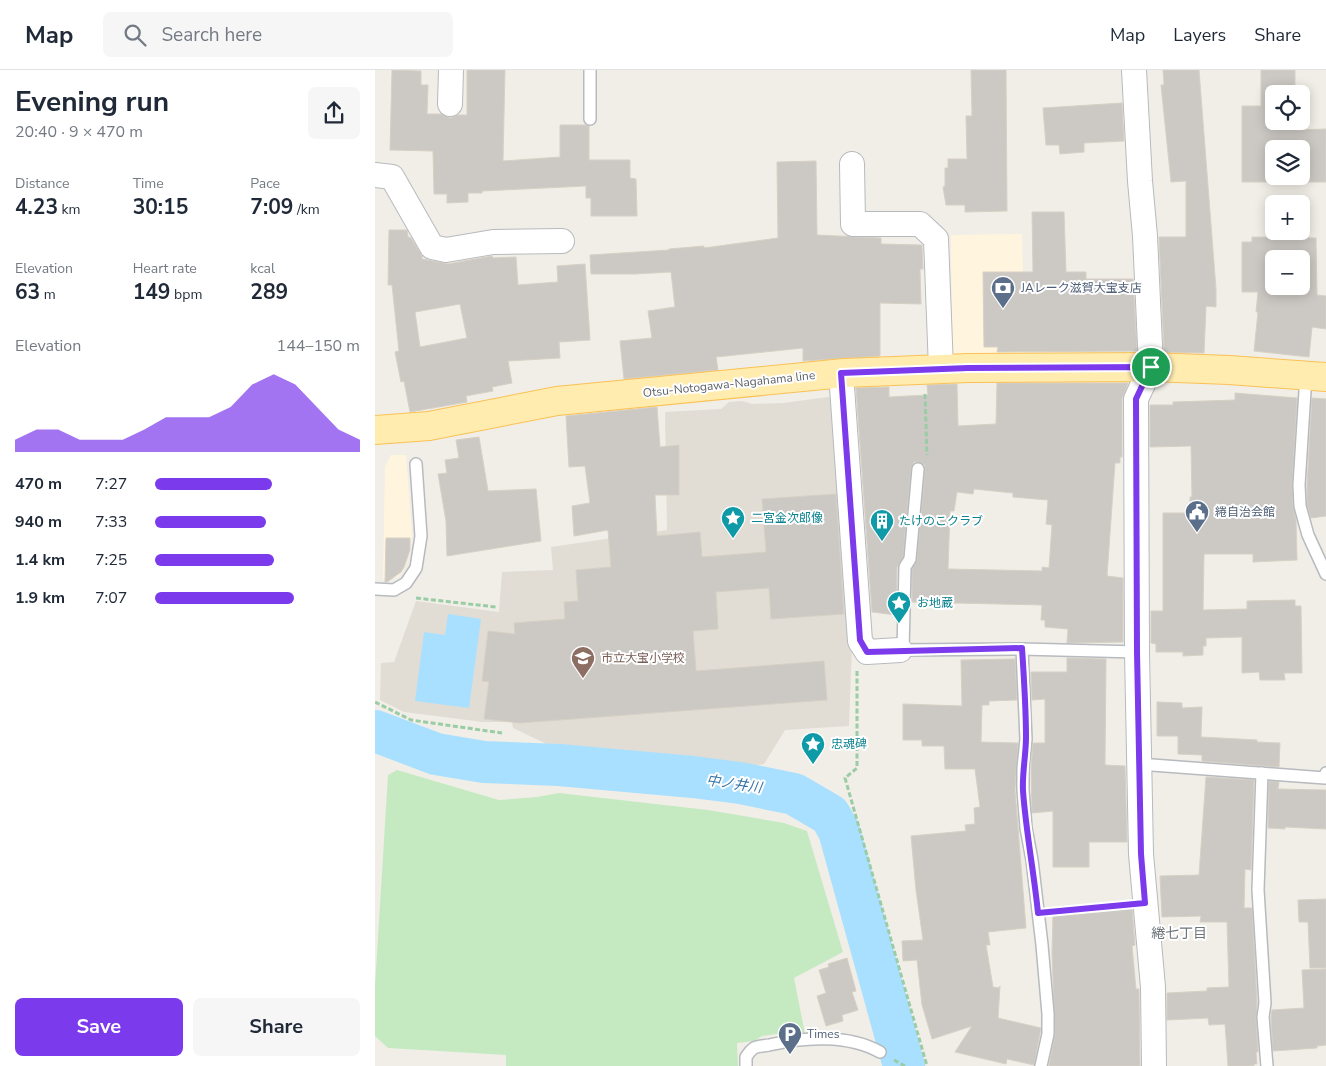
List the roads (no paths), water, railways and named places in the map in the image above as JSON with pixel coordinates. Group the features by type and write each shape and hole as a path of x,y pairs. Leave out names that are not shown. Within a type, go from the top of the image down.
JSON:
{"main road":[{"name":"Otsu-Notogawa-Nagahama line","path":"375,430 429,426 557,402 841,373 932,369 1151,367 1316,376"}],"street":[{"path":"450,104 451,70"},
{"path":"1134,70 1151,367 1136,399 1137,652 1141,854 1153,987 1154,1066"},
{"path":"851,164 853,224 920,224 936,239 932,369"},
{"path":"375,175 392,177 432,247 445,250 493,242 562,241"},
{"path":"841,373 860,640 867,652 901,650"}],"lane":[{"path":"590,70 590,119"},
{"path":"1316,376 1299,485 1300,506 1308,535 1326,574"},
{"path":"375,589 394,590 406,582 416,568 421,536 416,464"},
{"path":"918,469 909,559 905,566 901,650 1022,648 1137,652"},
{"path":"1022,648 1026,738 1023,790 1026,828 1038,913 1048,1034 1041,1066"},
{"path":"1139,764 1325,778 1326,773"},
{"path":"1262,773 1258,890 1267,1066"},
{"path":"746,1066 746,1057 753,1048 786,1041 822,1039 846,1041 872,1047 880,1052"}],"water":[{"path":"448,614 481,619 469,708 415,701 424,632 445,635"}],"waterway":[{"name":"中ノ井川","path":"375,731 436,754 484,762 559,765 740,783 794,794 830,815 839,831 904,1066"}],"place":[{"name":"JAレーク滋賀大宝支店","path":"1003,309"},
{"name":"綣自治会館","path":"1197,533"},
{"name":"二宮金次郎像","path":"733,539"},
{"name":"たけのこクラブ","path":"882,542"},
{"name":"お地蔵","path":"899,624"},
{"name":"市立大宝小学校","path":"583,679"},
{"name":"忠魂碑","path":"813,765"},
{"name":"Times","path":"790,1055"}],"district":[{"name":"綣七丁目","path":"1179,933"}]}
